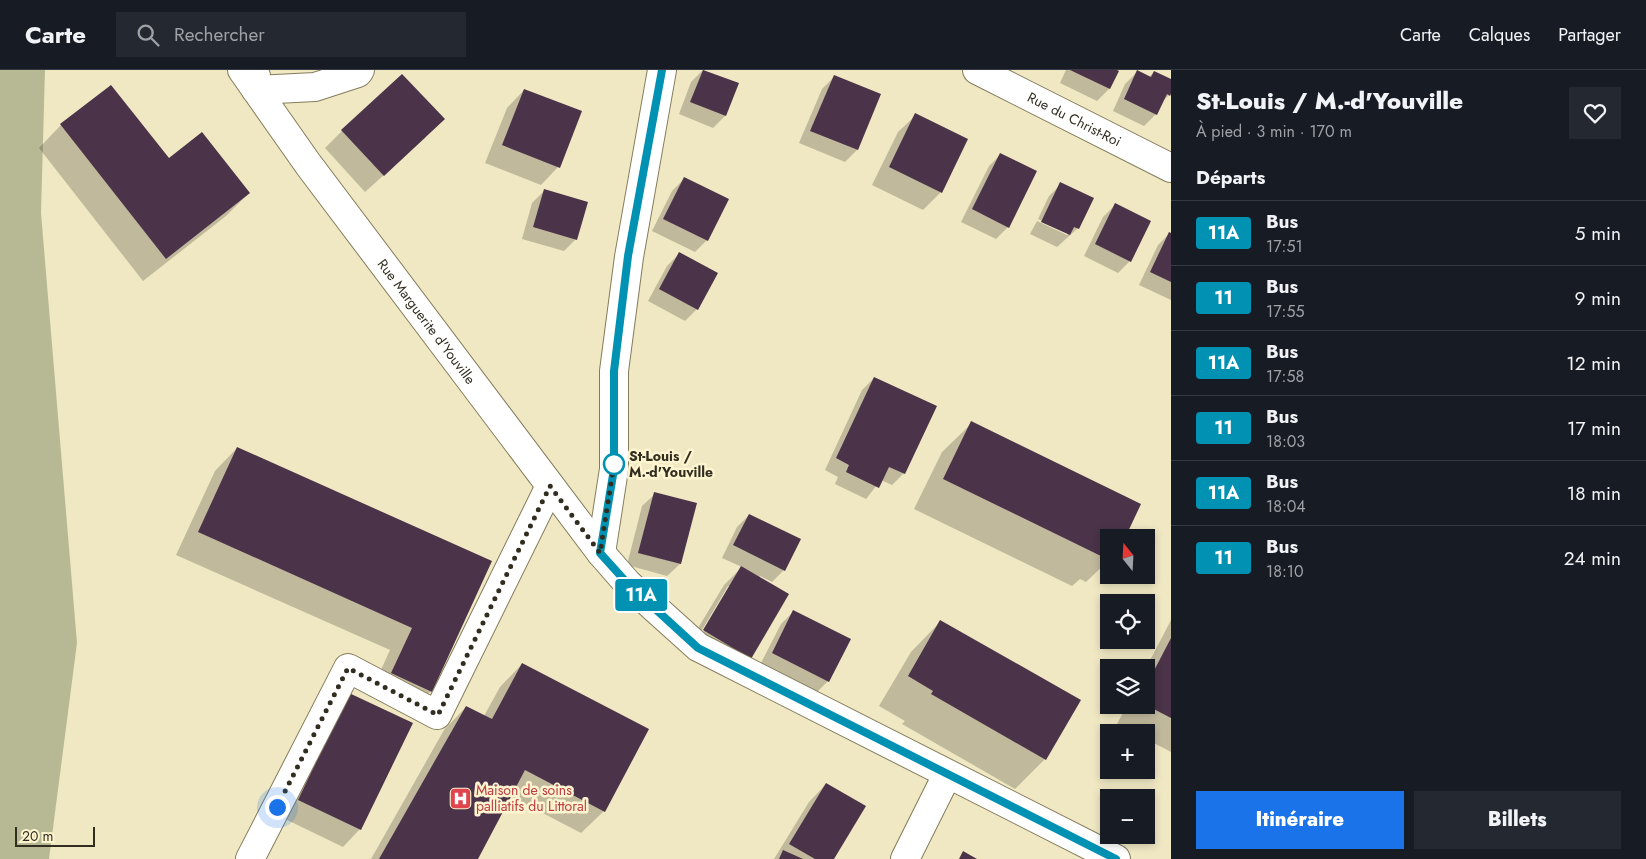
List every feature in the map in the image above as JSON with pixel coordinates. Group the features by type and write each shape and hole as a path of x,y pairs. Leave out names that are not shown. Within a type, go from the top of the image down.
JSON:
{"street":[{"name":"Rue Marguerite d'Youville","path":"251,77 315,87 358,73 360,70"},
{"path":"600,553 614,469 614,371 628,256 662,70"},
{"name":"Rue du Christ-Roi","path":"978,70 1171,168"},
{"name":"Rue Marguerite d'Youville","path":"251,77 308,164 600,553 628,584 698,648 1116,859"},
{"path":"250,859 348,668 438,715 550,486"},
{"path":"905,859 947,775"}],"green space":[{"path":"0,70 45,70 41,213 77,643 49,859 0,859"}],"building":[{"path":"703,70 739,83 726,116 690,102"},
{"path":"1070,70 1117,70 1119,71 1110,89"},
{"path":"1137,70 1151,77 1154,71 1171,79 1171,94 1170,96 1167,94 1157,115 1124,99"},
{"path":"402,74 445,119 384,176 341,130"},
{"path":"834,75 881,94 858,150 810,131"},
{"path":"111,85 169,158 202,132 250,193 166,259 60,124"},
{"path":"524,89 582,111 560,168 502,145"},
{"path":"915,113 968,139 942,193 889,167"},
{"path":"1000,153 1037,171 1009,228 972,209"},
{"path":"684,177 729,199 708,241 663,219"},
{"path":"1060,182 1094,198 1079,229 1074,227 1070,235 1041,222"},
{"path":"544,189 588,202 577,240 533,227"},
{"path":"1115,203 1151,221 1131,262 1095,244"},
{"path":"1169,232 1171,233 1171,282 1150,272"},
{"path":"679,252 718,273 698,310 659,289"},
{"path":"874,377 937,406 905,474 889,467 879,488 846,472 849,465 836,458"},
{"path":"971,421 1141,504 1129,529 1100,529 1100,556 943,479"},
{"path":"237,447 492,561 432,692 391,673 412,628 198,532"},
{"path":"654,492 697,503 681,564 638,553"},
{"path":"749,514 801,539 785,571 733,545"},
{"path":"741,566 789,594 751,659 703,630"},
{"path":"793,610 851,639 829,682 772,653"},
{"path":"940,620 1081,700 1046,760 931,694 933,691 908,676"},
{"path":"1171,638 1171,718 1155,710 1155,669"},
{"path":"522,663 649,729 605,812 525,770 478,859 379,859 466,706 492,719"},
{"path":"349,693 413,723 361,830 298,800"},
{"path":"826,783 866,806 834,859 815,859 789,844"},
{"path":"783,850 803,859 779,859"},
{"path":"963,851 977,859 959,859"}],"bus line":[{"name":"11A","path":"662,70 628,256 614,371 614,469 600,553 628,584 698,648 1116,859"}],"place":[{"name":"St-Louis / M.-d'Youville","path":"614,464"},
{"name":"Maison de soins palliatifs du Littoral","path":"460,798"}],"route":[{"path":"277,807 348,668 438,715 550,486 600,553 614,464"}]}
